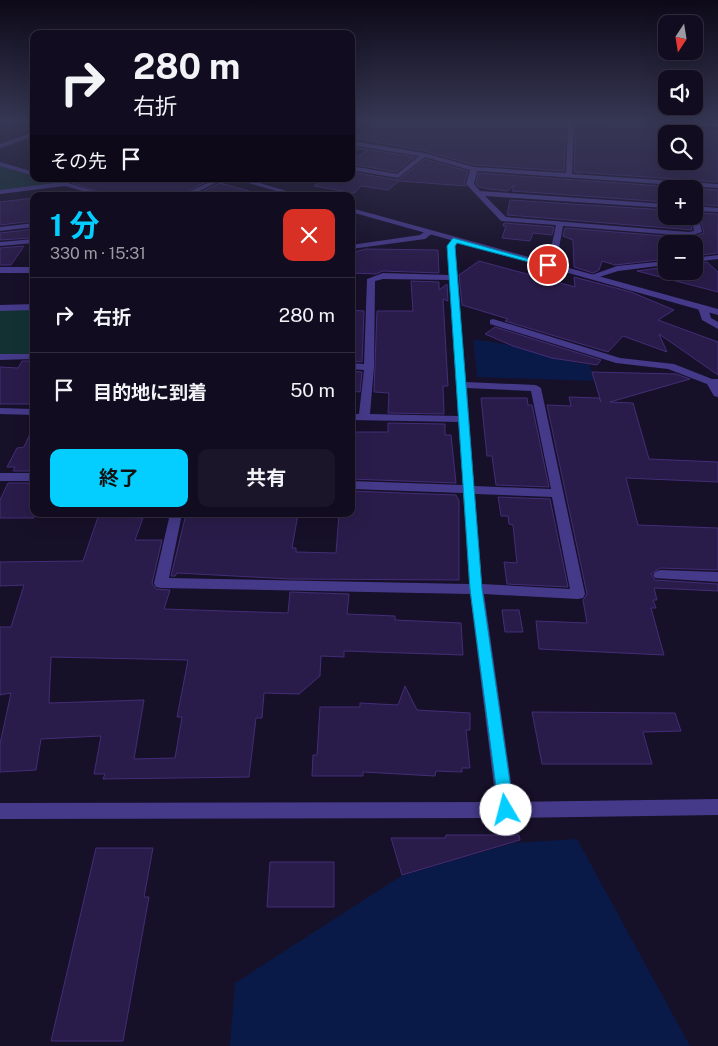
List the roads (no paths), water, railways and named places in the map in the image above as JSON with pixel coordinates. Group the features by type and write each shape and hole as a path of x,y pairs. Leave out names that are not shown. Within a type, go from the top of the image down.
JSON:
{"street":[{"path":"368,171 398,176 404,171"},
{"path":"474,171 470,184 504,219 688,234 698,232 697,225"},
{"path":"503,171 718,186"},
{"path":"569,171 569,175"},
{"path":"59,182 93,192"},
{"path":"193,192 214,182"},
{"path":"249,182 285,192"},
{"path":"0,192 66,184"},
{"path":"478,193 658,205"},
{"path":"703,210 718,210"},
{"path":"355,211 718,312"},
{"path":"548,265 553,259 560,224"},
{"path":"0,229 30,225"},
{"path":"355,246 422,237 430,232"},
{"path":"456,240 451,246 476,589 506,810"},
{"path":"0,244 30,241"},
{"path":"703,259 718,257"},
{"path":"593,276 618,269 658,264"},
{"path":"0,270 30,270"},
{"path":"364,417 369,367 371,279 383,276 453,278"},
{"path":"0,308 30,308"},
{"path":"703,308 708,320 718,326"},
{"path":"493,322 619,362 670,366 715,382 718,394"},
{"path":"0,357 30,355"},
{"path":"355,366 369,367"},
{"path":"175,517 161,583 476,589 578,594 536,388 461,384"},
{"path":"0,411 30,412"},
{"path":"355,417 463,419"},
{"path":"0,477 30,477"},
{"path":"355,484 557,493"},
{"path":"660,575 718,577"},
{"path":"0,811 506,810 718,807"}],"water":[{"path":"473,340 517,347 560,360 590,365 594,381 477,377"},
{"path":"577,839 690,1046 230,1046 235,983 401,876 513,843"}]}
